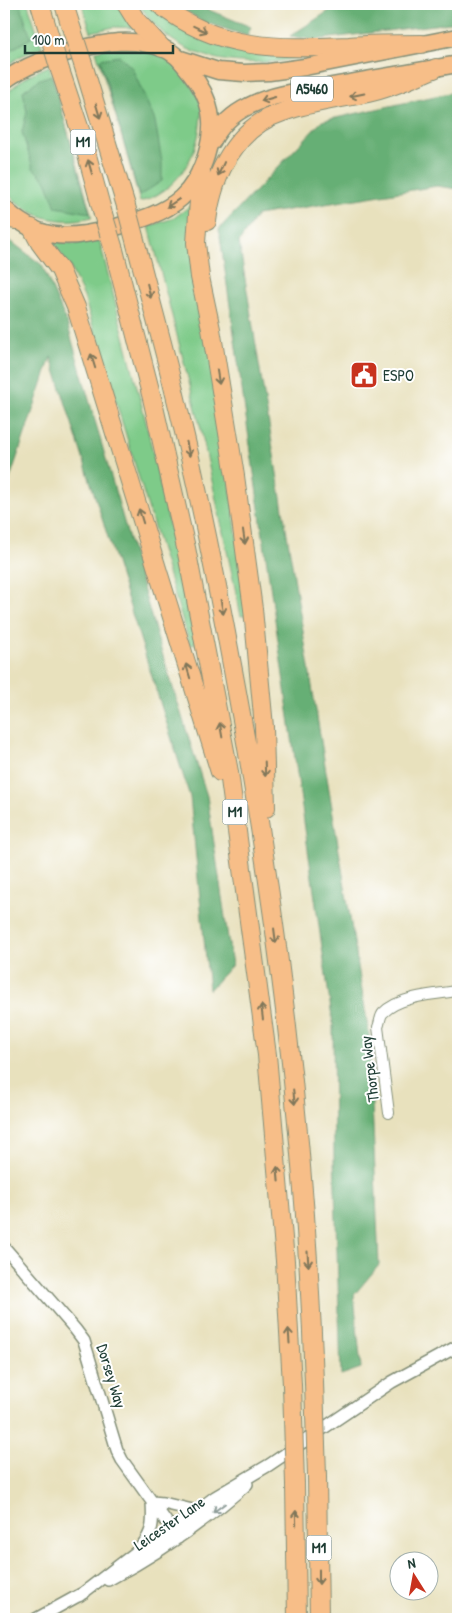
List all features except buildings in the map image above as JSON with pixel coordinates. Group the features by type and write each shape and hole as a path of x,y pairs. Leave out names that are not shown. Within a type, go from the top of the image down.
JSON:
{"highway":[{"name":"M1","path":"40,4 81,133 114,250 152,398 196,595 229,772 267,1054 285,1261 292,1385 297,1619"},
{"name":"M1","path":"64,4 126,206 179,408 215,576 248,756 269,887 288,1034 310,1287 318,1476 319,1619"},
{"path":"126,4 136,20 162,48 181,60 202,89 207,99 212,123 211,140 201,171 196,243 205,303 211,328 253,609 264,726 269,887"},
{"path":"159,4 204,31 230,41 260,46 308,48 422,44"},
{"name":"A5460","path":"181,60 218,71 258,73 305,67 458,38"},
{"path":"4,81 27,67 94,46 126,41 162,48"},
{"name":"A5460","path":"208,149 214,137 226,122 242,110 259,102 315,89 458,64"},
{"path":"211,328 206,258 208,218 218,176 228,155 237,144 257,125 282,112 379,90 436,68"},
{"path":"8,216 32,228 52,235 80,236 145,218 170,206 180,199 201,171"},
{"path":"32,228 67,284 79,316 220,771 247,905"}],"street":[{"name":"Thorpe Way","path":"389,1113 378,1027 382,1014 394,1005 406,1000 458,991"},
{"name":"Dorsey Way","path":"4,1247 84,1341 117,1450 129,1471 175,1534"},
{"name":"Leicester Lane","path":"36,1619 142,1562 175,1534 196,1511 215,1497 269,1465 392,1382 458,1346"},
{"name":"Leicester Lane","path":"79,1596 135,1553 175,1534 222,1506 269,1465"},
{"path":"135,1553 148,1538 152,1528 152,1502 196,1511"}],"green space":[{"path":"4,4 28,4 42,47 19,57 4,68"},
{"path":"4,4 20,4 31,38 4,54"},
{"path":"82,4 119,4 136,28 114,27 91,32"},
{"path":"139,4 147,4 183,30 226,48 255,54 302,57 276,62 247,62 229,61 194,52 178,44 164,33"},
{"path":"176,4 194,4 251,27 247,36 201,21"},
{"path":"318,4 458,4 458,22 314,40 290,36 332,9"},
{"path":"116,46 158,53 166,57 190,84 197,95 202,109 198,138 182,173 164,191 140,202 96,51"},
{"path":"120,56 132,68 155,121 162,162 162,181 139,196 100,59"},
{"path":"49,66 92,217 67,220 44,217 33,213 13,199 4,189 4,97 24,78"},
{"path":"52,75 90,213 56,207 46,181 33,168 22,132 27,112 23,91 40,79"},
{"path":"458,91 458,189 437,186 257,215 239,242 369,1033 379,1265 354,1295 361,1368 341,1375 334,1158 333,1024 219,229 322,121"},
{"path":"194,203 247,615 241,616 200,425 149,226 174,218"},
{"path":"4,236 42,265 67,323 157,637 207,796 232,965 209,990 190,797 51,357 5,493 4,501"},
{"path":"99,239 146,422 196,644 190,645 84,297 69,265 52,241 77,244"}],"place":[{"name":"ESPO","path":"364,375"}]}
